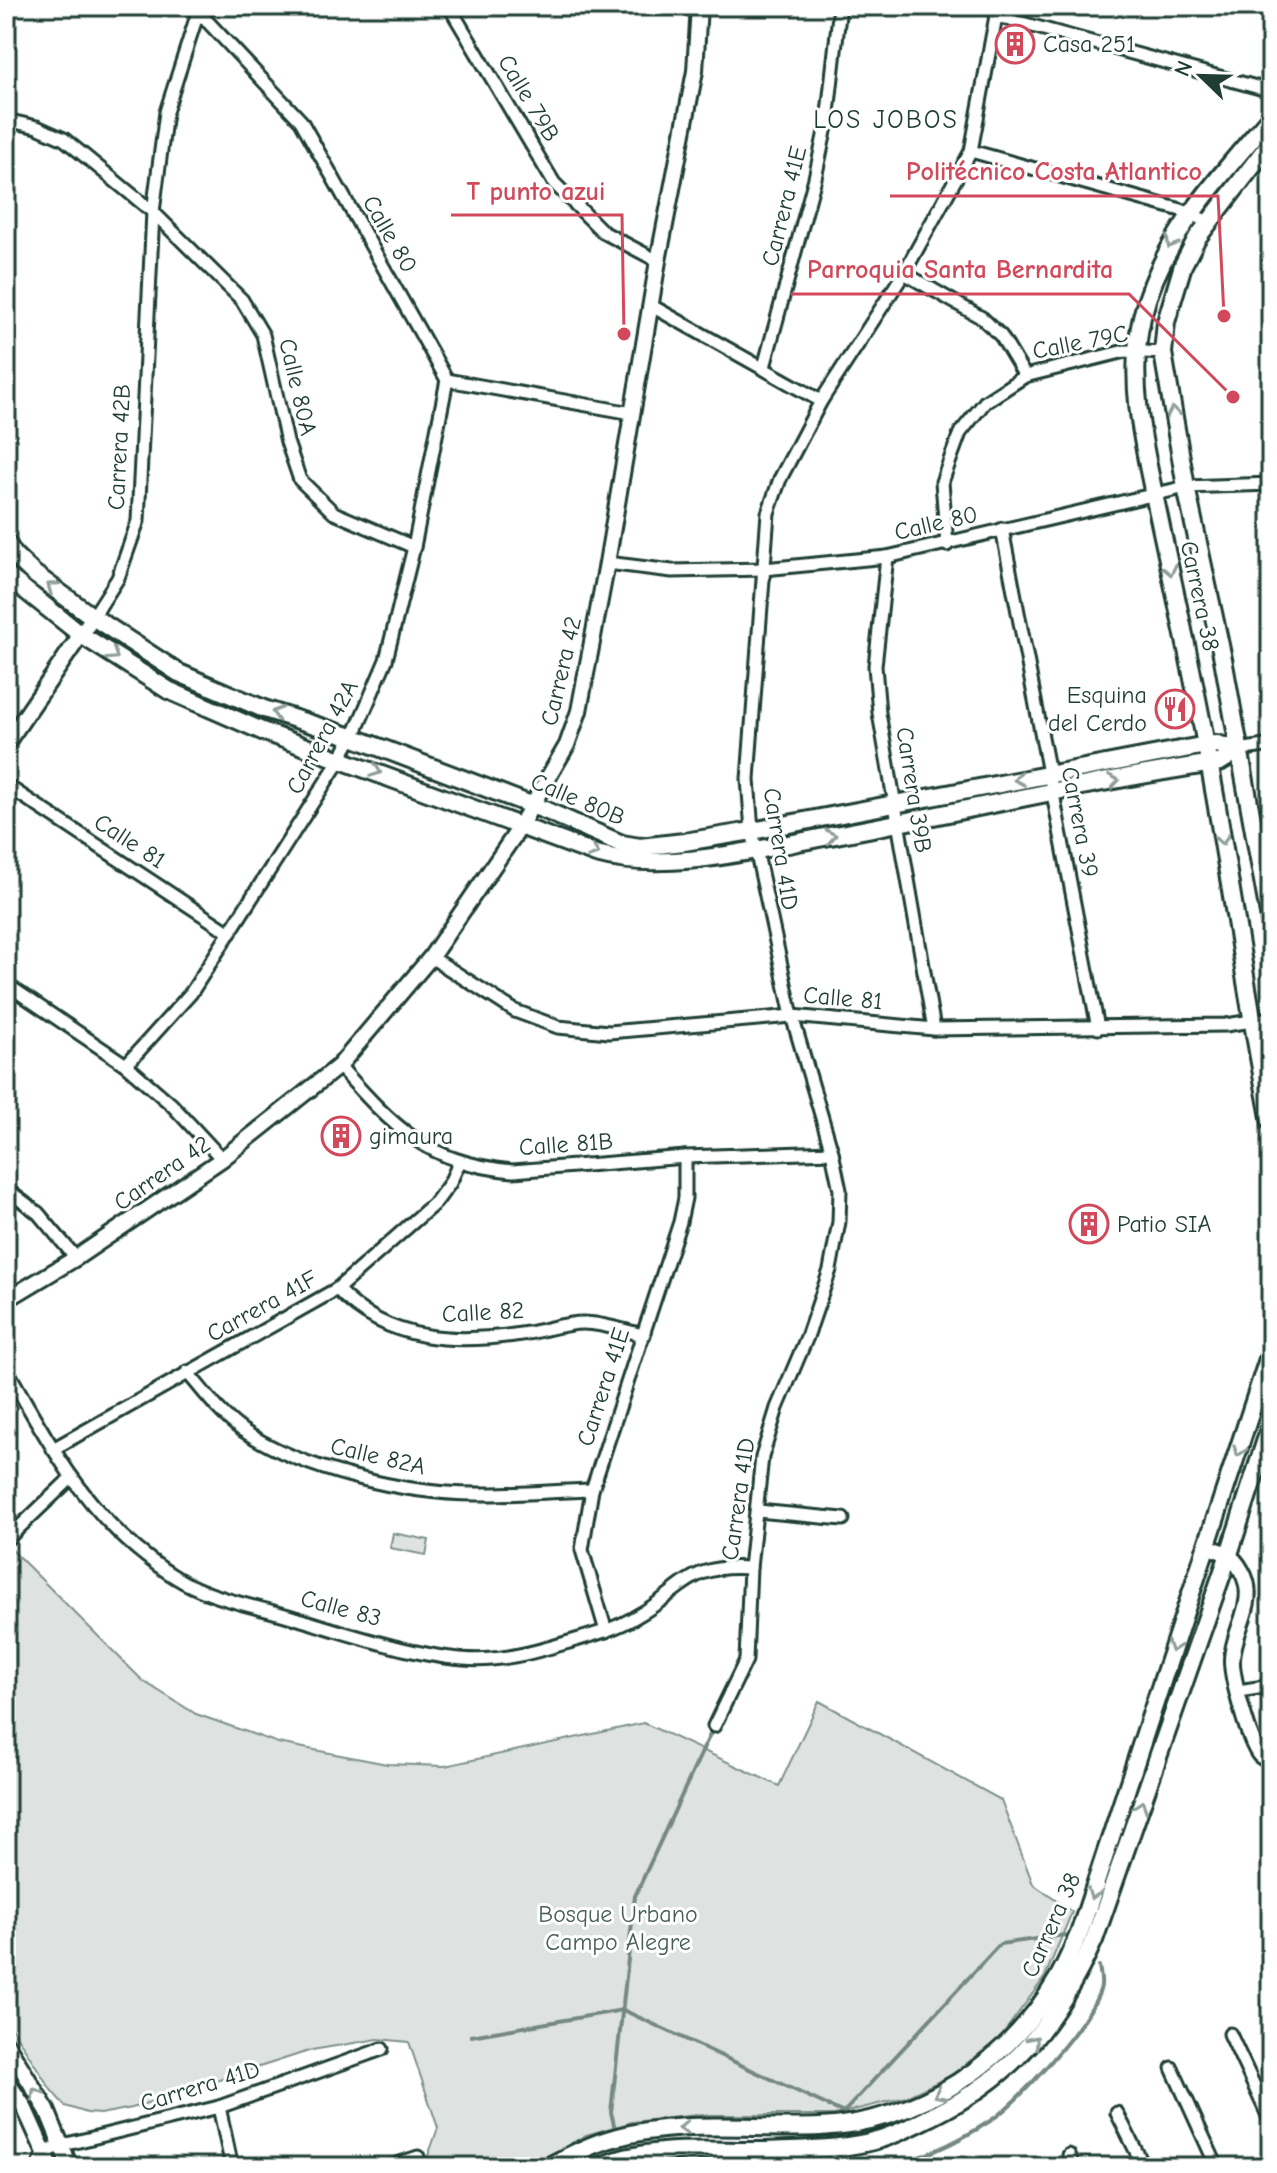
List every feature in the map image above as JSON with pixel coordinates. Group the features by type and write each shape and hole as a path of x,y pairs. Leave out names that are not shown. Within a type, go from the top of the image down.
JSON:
{"main road":[{"name":"Carrera 38","path":"1271,116 1190,214 1163,258 1150,290 1137,351 1135,383 1154,494 1206,745 1251,1021 1271,1122"},
{"name":"Carrera 38","path":"1271,142 1209,222 1183,265 1172,294 1163,353 1186,487 1267,879 1271,925"},
{"name":"Calle 80B","path":"6,542 14,555 33,573 179,673 264,709 352,737 533,805 622,844 640,847 752,831 1206,745 1217,744 1239,750"},
{"name":"Calle 80B","path":"6,575 80,634 168,690 237,721 596,854 633,862 654,863 755,850 896,824 1220,762 1239,750"},
{"name":"Carrera 38","path":"547,2167 613,2138 655,2130 824,2127 870,2120 922,2103 961,2083 1005,2046 1032,2016 1059,1978 1079,1934 1271,1350"},
{"name":"Carrera 38","path":"598,2167 654,2151 766,2151 836,2147 876,2140 968,2098 1018,2059 1073,1987 1094,1940 1229,1554 1271,1424"}],"street":[{"name":"Calle 79B","path":"449,6 554,183 603,232 658,261"},
{"name":"Carrera 42","path":"6,1300 76,1258 222,1159 339,1066 431,957 521,825 567,745 579,711 650,305 695,71 699,6"},
{"name":"Carrera 41E","path":"764,367 827,122 840,6"},
{"name":"Calle 80","path":"153,212 166,112 197,7"},
{"name":"Calle 80","path":"197,7 301,121 447,380"},
{"path":"995,11 1271,91"},
{"name":"Carrera 41D","path":"714,1726 746,1660 750,1568 762,1457 777,1408 807,1337 830,1270 839,1222 840,1190 832,1152 792,1016 752,831 748,779 768,513 776,490 821,401 904,273 971,151 995,11"},
{"name":"Calle 80A","path":"6,120 37,127 64,139 153,212 242,300 263,335 287,442 300,480 334,513 414,547"},
{"path":"971,151 1209,222"},
{"name":"Carrera 42B","path":"6,744 118,578 138,521 153,212"},
{"name":"Calle 79C","path":"904,273 982,318 1001,336 1025,376 1125,351 1163,353"},
{"path":"650,305 821,401"},
{"path":"947,545 942,482 960,433 985,402 1025,376"},
{"path":"447,380 632,413"},
{"name":"Carrera 42A","path":"126,1065 191,993 352,737 386,660 414,547 447,380"},
{"name":"Calle 80","path":"607,563 672,571 764,569 887,557 1186,487 1271,484"},
{"name":"Carrera 39","path":"1002,529 1098,1028"},
{"name":"Carrera 39B","path":"887,557 875,666 879,713 934,1029"},
{"name":"Calle 80B","path":"1239,750 1271,745"},
{"name":"Calle 81","path":"6,785 230,933"},
{"name":"Calle 81","path":"431,957 515,1011 558,1027 609,1032 792,1016 934,1029 1226,1025 1271,1018"},
{"path":"6,984 126,1065 172,1105 222,1159"},
{"name":"Calle 81B","path":"339,1066 400,1131 430,1149 484,1168 513,1171 685,1157 832,1152"},
{"name":"Carrera 41E","path":"606,1631 582,1550 584,1525 592,1490 680,1222 685,1198 685,1157"},
{"name":"Carrera 41F","path":"53,1449 337,1289 436,1202 450,1183 460,1161"},
{"path":"6,1189 38,1213 76,1258"},
{"name":"Calle 82","path":"337,1289 363,1313 393,1327 426,1336 463,1340 490,1338 583,1323 644,1335"},
{"name":"Calle 83","path":"6,1368 71,1478 136,1548 198,1589 346,1633 435,1655 491,1660 606,1631 639,1616 699,1573 725,1566 750,1568"},
{"name":"Calle 82A","path":"187,1372 240,1428 278,1451 327,1469 410,1489 474,1495 592,1490"},
{"path":"6,1540 71,1478"},
{"path":"758,1511 843,1519"},
{"path":"1207,1547 1229,1554 1247,1579 1249,1600 1231,1656 1232,1671 1249,1731 1266,1758"},
{"path":"1238,1691 1271,1686"},
{"path":"1230,2034 1271,2122"},
{"path":"6,2043 47,2110 70,2167"},
{"name":"Carrera 41D","path":"45,2152 219,2107 382,2049"},
{"path":"1172,2068 1217,2167"},
{"path":"6,2080 24,2107 51,2167"},
{"path":"219,2107 232,2167"},
{"path":"1117,2113 1144,2167"},
{"path":"38,2167 45,2152"},
{"path":"1069,2155 1074,2167"},
{"path":"388,2167 418,2157"}],"green space":[{"path":"393,1533 429,1540 426,1555 390,1548"},
{"name":"Bosque Urbano Campo Alegre","path":"8,1546 143,1681 196,1714 278,1743 387,1764 445,1766 644,1723 779,1786 819,1701 1001,1800 1033,1884 1072,1912 1045,1977 999,2039 950,2076 906,2097 834,2115 697,2115 632,2122 586,2135 530,2167 424,2167 438,2128 409,2042 378,2039 312,2050 132,2108 100,2114 65,2106 51,2090 6,2019"}],"waterway":[{"path":"615,2129 611,2112 635,1896 713,1728"},
{"path":"843,2113 1000,1944 1065,1935"},
{"path":"882,2167 910,2160 952,2143 1003,2111 1052,2061 1082,2022 1101,1987 1099,1966"},
{"path":"471,2036 623,2010 848,2115"}],"place":[{"name":"Casa 251","path":"1015,44"},
{"name":"Politécnico Costa Atlantico","path":"1224,316"},
{"name":"T punto azui","path":"624,334"},
{"name":"Parroquia Santa Bernardita","path":"1233,397"},
{"name":"Esquina del Cerdo","path":"1175,709"},
{"name":"gimaura","path":"341,1136"},
{"name":"Patio SIA","path":"1089,1224"}],"district":[{"name":"LOS JOBOS","path":"886,119"}]}
